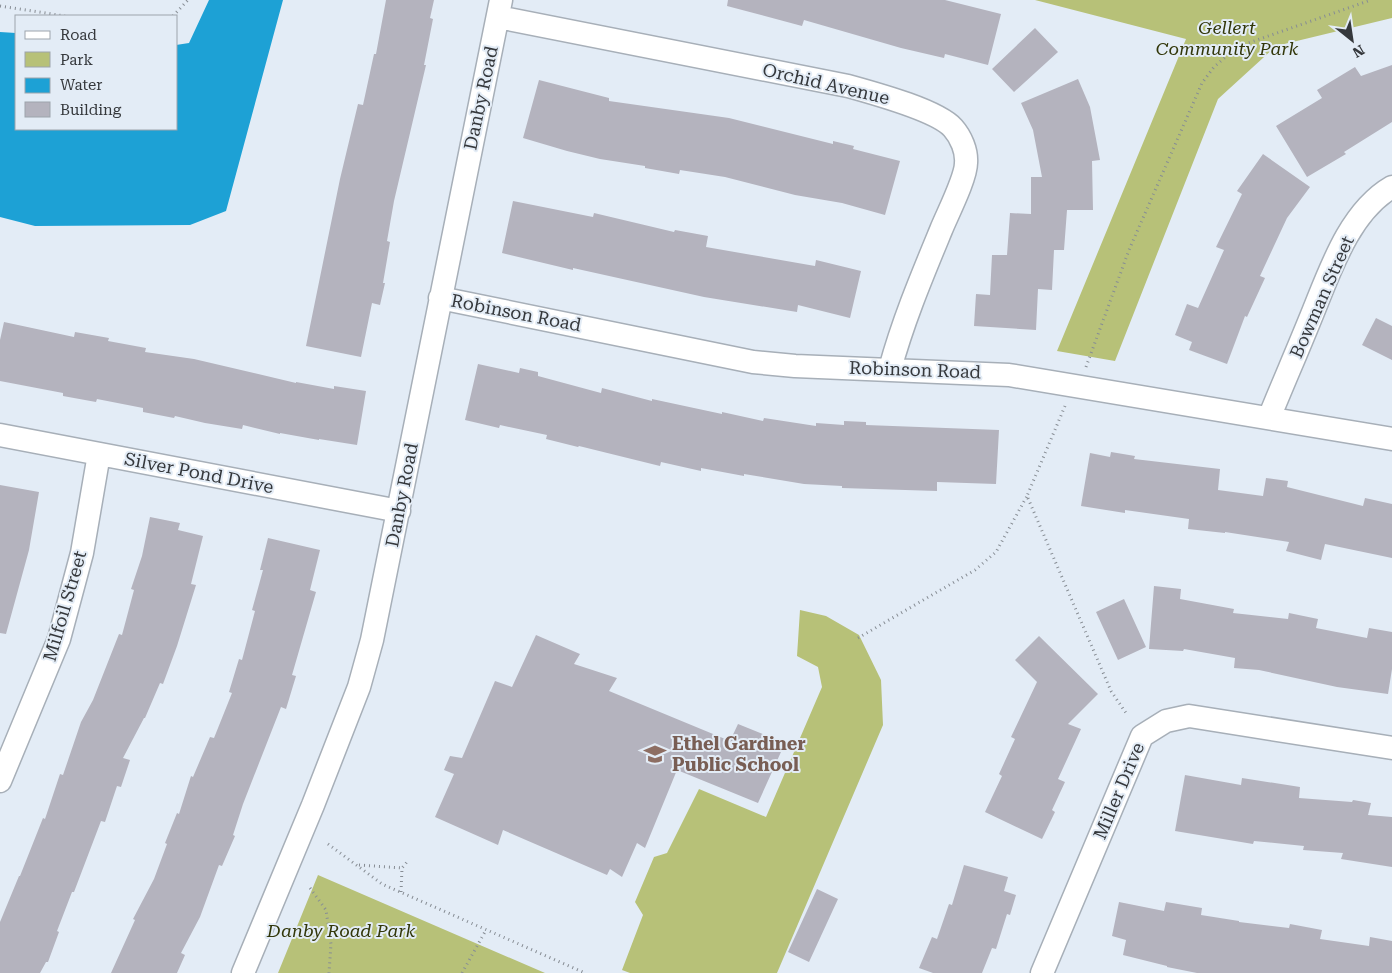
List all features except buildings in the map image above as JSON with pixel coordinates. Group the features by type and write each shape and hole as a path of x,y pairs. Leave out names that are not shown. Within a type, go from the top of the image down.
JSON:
{"street":[{"name":"Danby Road","path":"244,973 359,687 372,640 500,9"},
{"name":"Orchid Avenue","path":"500,9 848,86 915,107 940,117 953,128 964,145 966,163 960,183 899,335 890,369"},
{"name":"Bowman Street","path":"1269,418 1346,236 1362,214 1384,192 1392,187"},
{"name":"Robinson Road","path":"440,298 753,362 795,366 1009,374 1392,440"},
{"name":"Silver Pond Drive","path":"0,435 399,511"},
{"name":"Milfoil Street","path":"0,781 59,639 82,553 99,454"},
{"name":"Miller Drive","path":"1042,973 1142,736 1166,722 1190,716 1392,748"}],"path":[{"path":"175,15 188,0"},
{"path":"1086,368 1129,250 1202,83 1214,67 1237,47 1371,0"},
{"path":"0,6 58,15"},
{"path":"858,638 975,570 996,552 1027,496 1066,403"},
{"path":"1027,496 1111,691 1126,713"},
{"path":"328,844 382,884 585,973"},
{"path":"401,892 402,868 407,862"},
{"path":"358,865 402,868"},
{"path":"310,888 326,910 331,944 329,973"},
{"path":"462,973 486,930"}],"green space":[{"name":"Gellert Community Park","path":"1035,0 1392,0 1392,18 1276,46 1218,99 1115,361 1057,351 1186,39"},
{"path":"800,610 826,616 859,635 881,680 883,725 777,973 630,973 622,970 643,915 635,902 654,857 667,853 699,789 766,817 822,687 818,667 797,656"},
{"name":"Danby Road Park","path":"318,875 545,973 278,973"}],"water":[{"path":"209,0 283,0 226,211 190,225 35,226 0,217 0,32 15,33 15,130 178,130 178,45 189,43"}],"place":[{"name":"Ethel Gardiner Public School","path":"655,754"}]}
